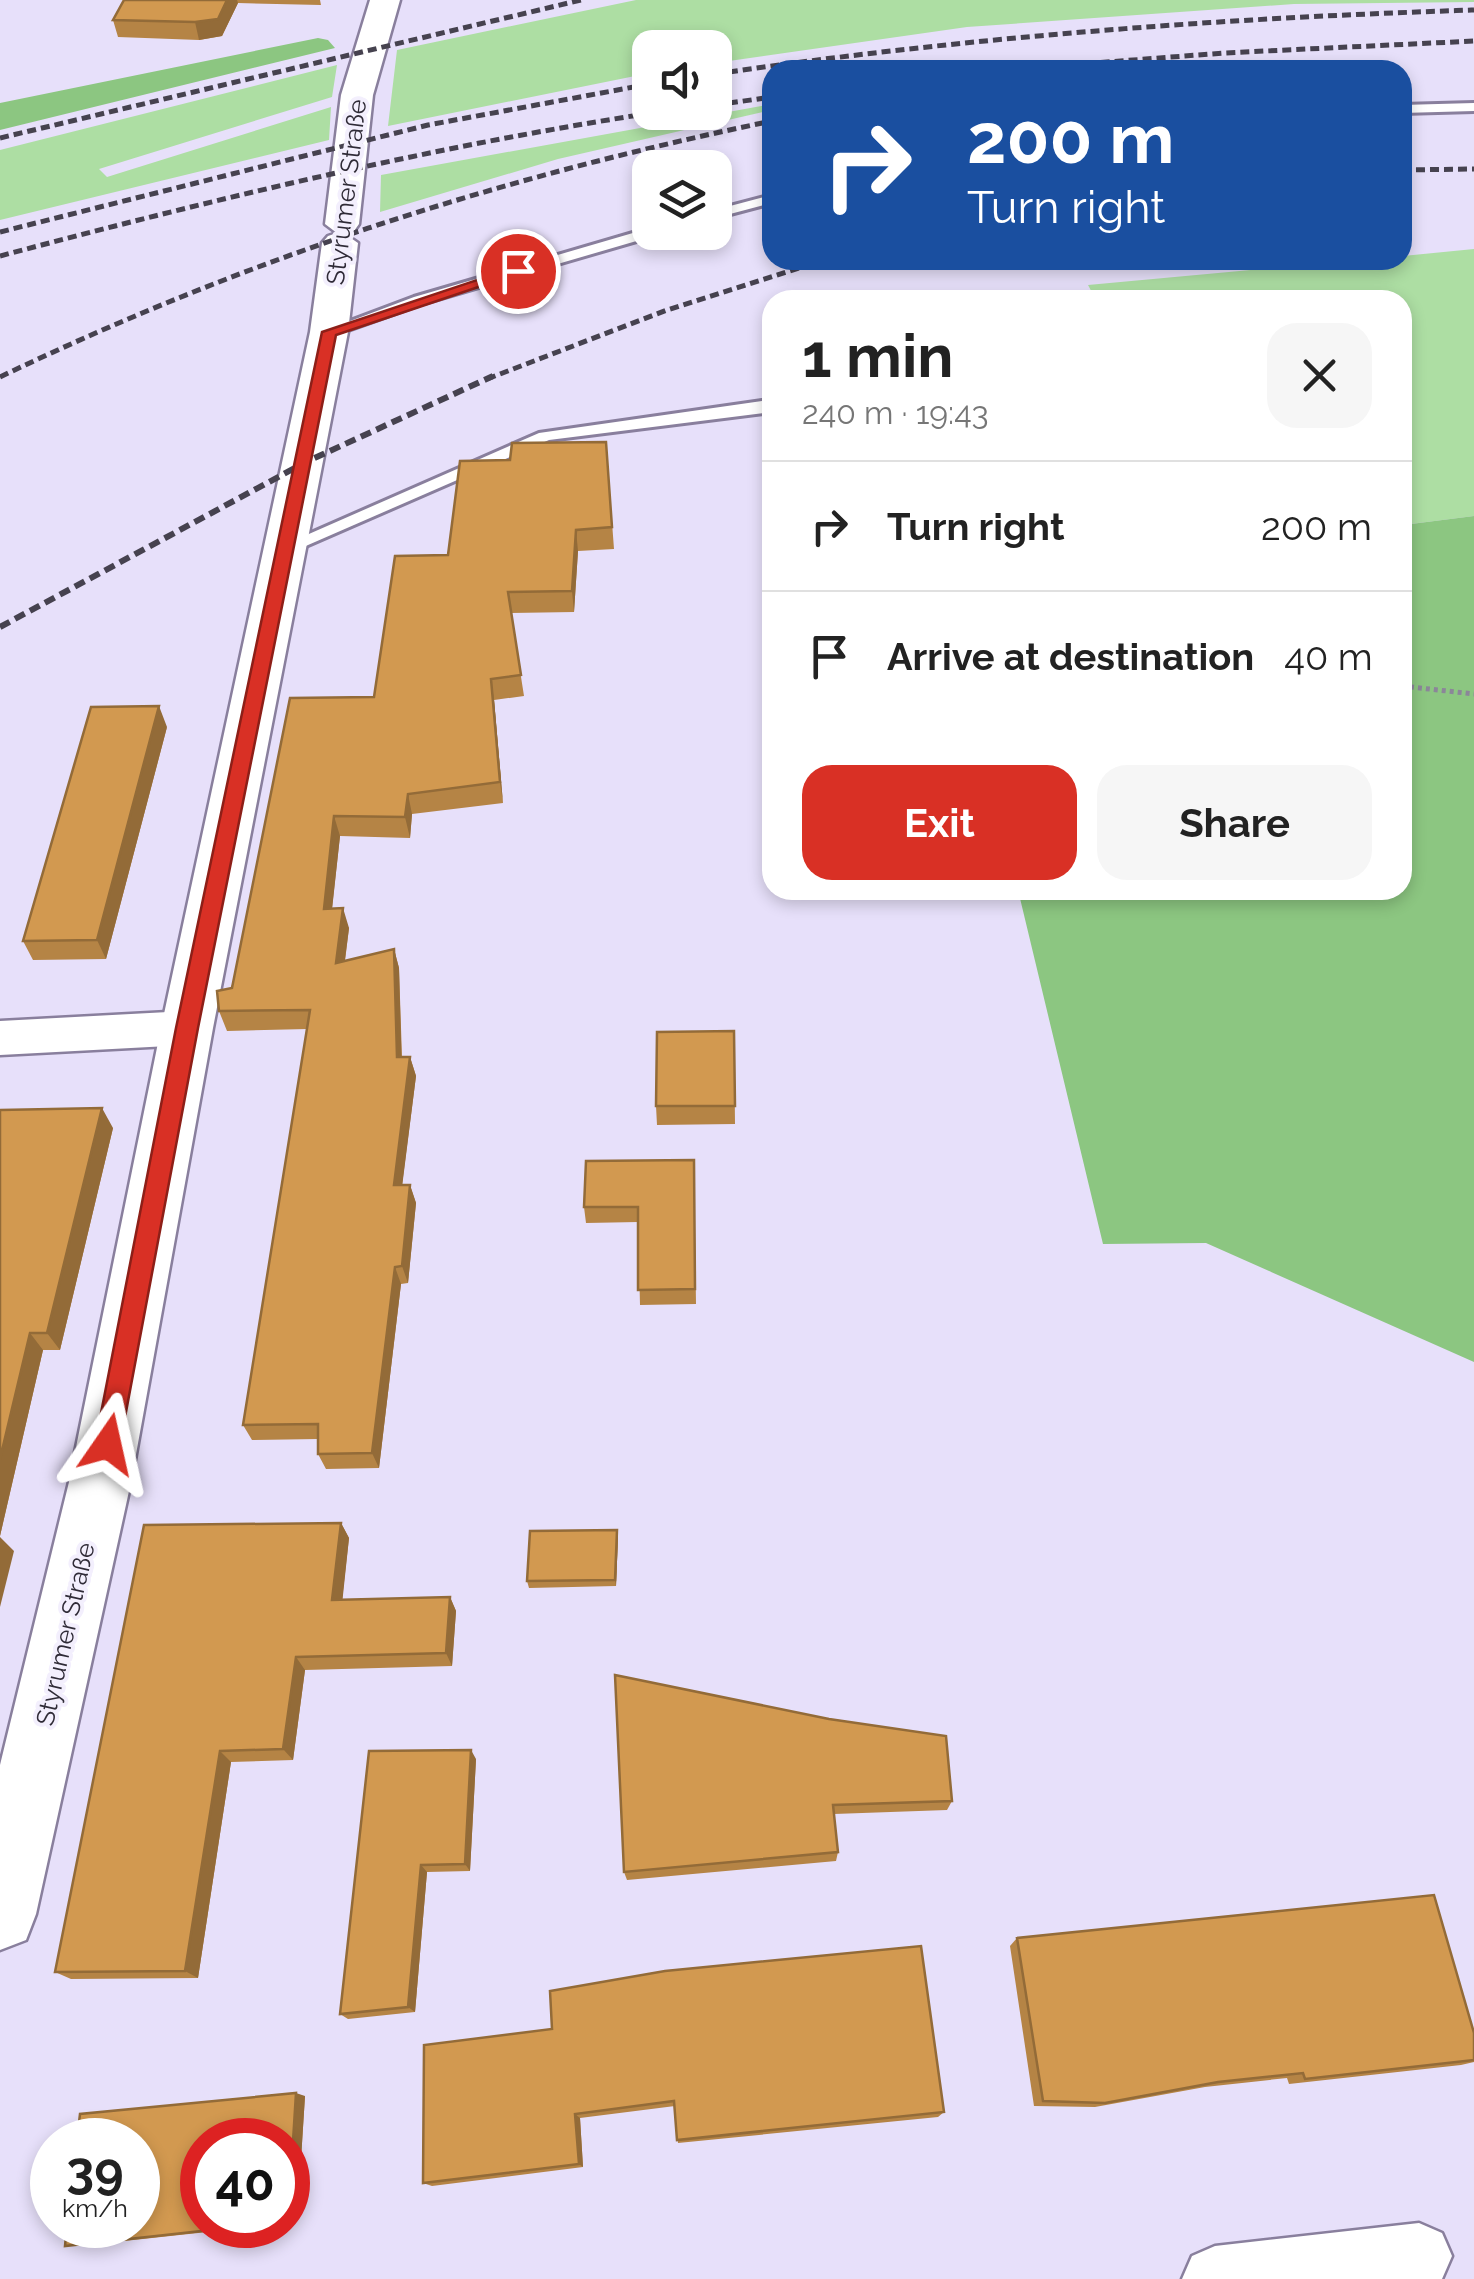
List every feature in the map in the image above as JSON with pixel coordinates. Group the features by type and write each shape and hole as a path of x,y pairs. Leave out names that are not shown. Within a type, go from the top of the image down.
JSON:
{"street":[{"name":"Styrumer Straße","path":"0,1914 100,1482 187,1028 329,332 357,95 386,0"},
{"path":"0,1038 187,1028"},
{"path":"1216,2279 1419,2256"}],"lane":[{"path":"1412,109 1474,108"},
{"path":"732,209 762,201"},
{"path":"329,332 419,300 632,238"},
{"path":"286,548 545,436 762,406"}],"path":[{"path":"1412,687 1474,694"}],"green space":[{"path":"636,0 1474,0 1294,4 967,27 732,61 732,30 632,30 632,77 388,126 397,50"},
{"path":"318,38 328,40 335,48 0,130 0,103"},
{"path":"337,65 332,97 99,169 107,177 331,107 329,140 0,220 0,150"},
{"path":"762,106 762,112 732,119 732,111"},
{"path":"632,129 685,130 558,159 380,212 381,175"},
{"path":"1474,249 1474,516 1412,524 1412,290 1091,290 1088,285 1251,270 1412,270 1412,255"},
{"path":"1474,516 1474,1362 1206,1243 1103,1244 1020,900 1412,900 1412,524"}],"building":[{"path":"124,0 227,0 218,19 113,20"},
{"path":"606,442 612,527 576,530 572,591 508,592 521,675 491,679 500,782 408,794 405,817 334,816 324,909 343,908 336,963 394,949 397,1057 410,1057 394,1185 410,1185 402,1266 395,1267 372,1453 318,1454 318,1424 243,1425 310,1010 219,1011 217,991 232,988 290,698 374,697 395,556 448,555 460,461 510,460 512,443"},
{"path":"159,706 97,940 23,941 91,707"},
{"path":"734,1031 735,1106 656,1106 657,1032"},
{"path":"102,1108 47,1333 30,1333 0,1459 0,1110"},
{"path":"694,1160 695,1289 638,1290 638,1207 584,1207 586,1161"},
{"path":"341,1523 332,1600 450,1597 446,1653 296,1657 283,1749 220,1751 185,1971 55,1972 144,1525"},
{"path":"617,1530 615,1580 527,1581 530,1531"},
{"path":"615,1675 829,1719 946,1736 952,1801 833,1805 838,1852 624,1872"},
{"path":"471,1750 465,1864 421,1865 408,2007 340,2014 369,1751"},
{"path":"1434,1895 1474,2033 1474,2060 1305,2079 1303,2073 1218,2082 1105,2103 1043,2101 1017,1938"},
{"path":"921,1946 944,2112 677,2140 674,2101 575,2114 579,2164 423,2183 424,2045 552,2029 550,1991 665,1971"},
{"path":"296,2093 294,2118 180,2118 180,2233 160,2236 160,2118 80,2118 80,2114"}],"railway":[{"path":"0,138 581,0"},
{"path":"819,60 1094,31 1474,10"},
{"path":"1133,60 1474,41"},
{"path":"732,72 762,68"},
{"path":"0,232 428,125 632,87"},
{"path":"732,103 762,98"},
{"path":"0,256 327,175 632,116"},
{"path":"0,377 188,294 378,225 572,168 762,123"},
{"path":"1412,170 1474,169"},
{"path":"487,379 667,310 793,270"},
{"path":"0,627 306,462 493,376"}],"route":[{"path":"108,1444 187,1028 329,332 518,271"}]}
